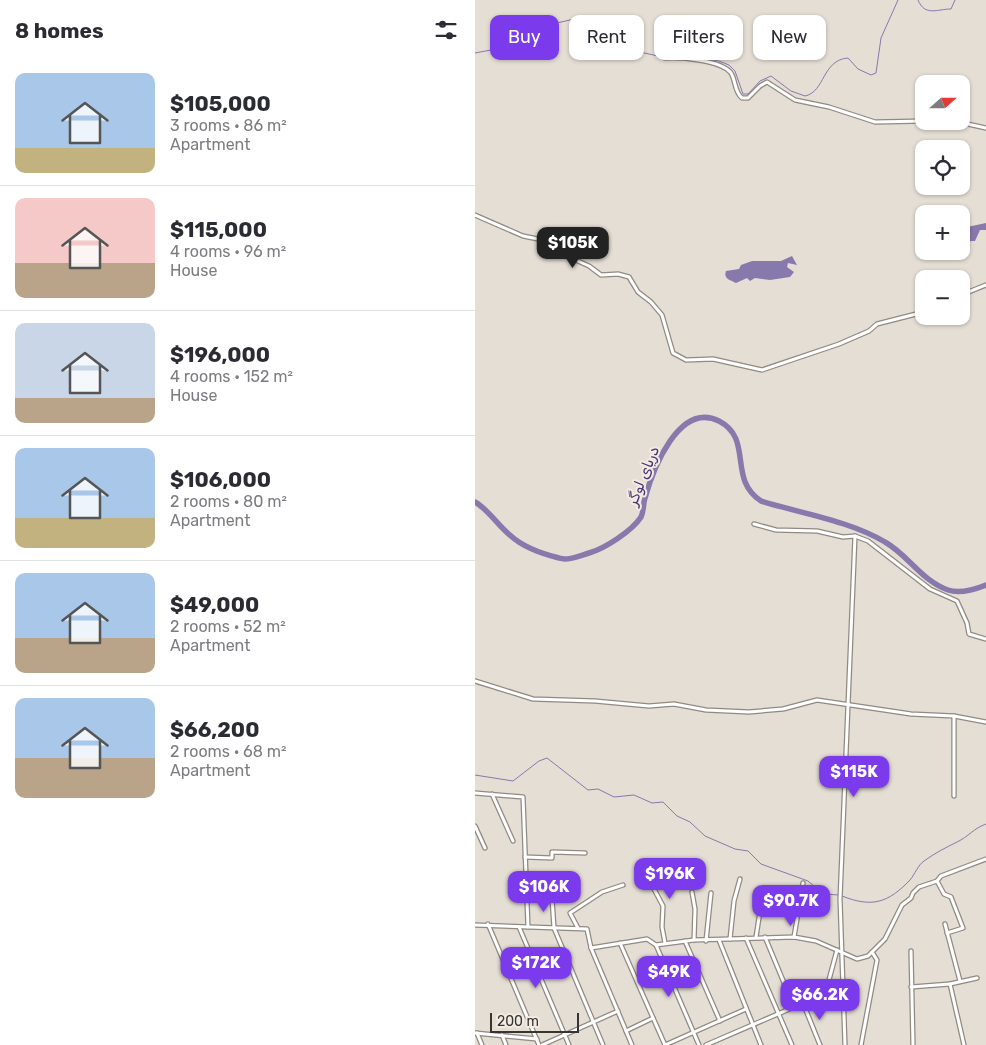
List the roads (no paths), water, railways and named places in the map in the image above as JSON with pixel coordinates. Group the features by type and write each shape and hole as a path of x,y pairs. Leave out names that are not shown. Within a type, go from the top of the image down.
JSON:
{"street":[{"path":"690,60 721,66 731,74 737,92 742,98 748,98 767,82 795,100 829,107 875,122 915,121"},
{"path":"970,124 986,128"},
{"path":"475,215 523,236 558,243 569,257 589,266 601,275 618,274 629,277 638,292 651,302 661,315 673,353 686,360 713,359 762,370 839,344 869,331 877,324 915,314"},
{"path":"970,291 986,285"},
{"path":"754,524 776,530 817,531 843,537 855,536 868,541 931,589 957,601 967,623 969,634 986,639"},
{"path":"845,1045 841,891 855,536"},
{"path":"475,682 533,699 595,701 649,706 674,704 706,710 749,712 783,709 817,700 911,714 954,716 986,722"},
{"path":"953,796 954,716"},
{"path":"475,793 523,797 528,927"},
{"path":"492,794 513,841"},
{"path":"475,826 485,848"},
{"path":"525,858 551,858 553,852 585,854"},
{"path":"656,945 694,940 793,936 816,941 857,958 873,952 885,939 902,906 919,887 937,881 941,876 986,859"},
{"path":"639,870 654,889 663,906 661,927 665,943"},
{"path":"730,940 734,901 740,879"},
{"path":"937,881 944,894 951,897 963,928 947,933"},
{"path":"793,936 803,883"},
{"path":"579,929 570,913 603,892 623,885"},
{"path":"693,892 695,909 694,940"},
{"path":"706,940 711,893"},
{"path":"552,898 554,928 603,1045"},
{"path":"756,937 761,905"},
{"path":"488,924 541,1045 618,1011"},
{"path":"945,924 960,981"},
{"path":"475,925 588,929 591,948 632,1045"},
{"path":"519,927 569,1045"},
{"path":"765,937 795,1007"},
{"path":"746,938 792,1045"},
{"path":"591,948 647,939 656,945 699,1045"},
{"path":"719,940 761,1045"},
{"path":"685,941 719,1021"},
{"path":"621,943 665,1045 746,1009"},
{"path":"826,991 837,950"},
{"path":"911,951 913,1045"},
{"path":"861,1045 877,960 873,952"},
{"path":"911,987 950,984 977,978"},
{"path":"950,984 964,1045"},
{"path":"705,1045 815,998"},
{"path":"803,1003 820,1045"},
{"path":"626,1031 653,1018"},
{"path":"476,1033 537,1039"},
{"path":"476,1033 482,1045"},
{"path":"502,1035 506,1045"}],"waterway":[{"path":"475,53 491,50 516,52 534,38 533,23 557,23 574,19 581,23 576,39 578,49 585,53 635,51 658,56 675,53 719,61 729,65 735,71 743,94 748,94 760,81 771,76 791,91 805,96 817,89 828,70 840,60 848,58 858,69 871,75 876,73 881,38 898,0"},
{"path":"918,0 924,9 932,11 951,9 955,0"},
{"name":"دریای لوگر","path":"475,502 485,509 511,536 533,550 562,559 577,557 595,551 617,539 637,522 642,515 645,498 654,471 670,441 680,429 692,421 705,417 719,421 736,438 745,482 751,492 761,501 841,523 871,535 893,547 930,581 948,590 962,591 986,585"},
{"path":"475,775 513,781 539,761 547,758 588,790 598,789 614,797 634,795 652,803 663,802 677,816 690,822 705,836 735,849 748,851 761,864 808,881 823,894 839,895"},
{"path":"842,896 862,902 879,901 887,898 902,888 924,861 986,824"}]}
